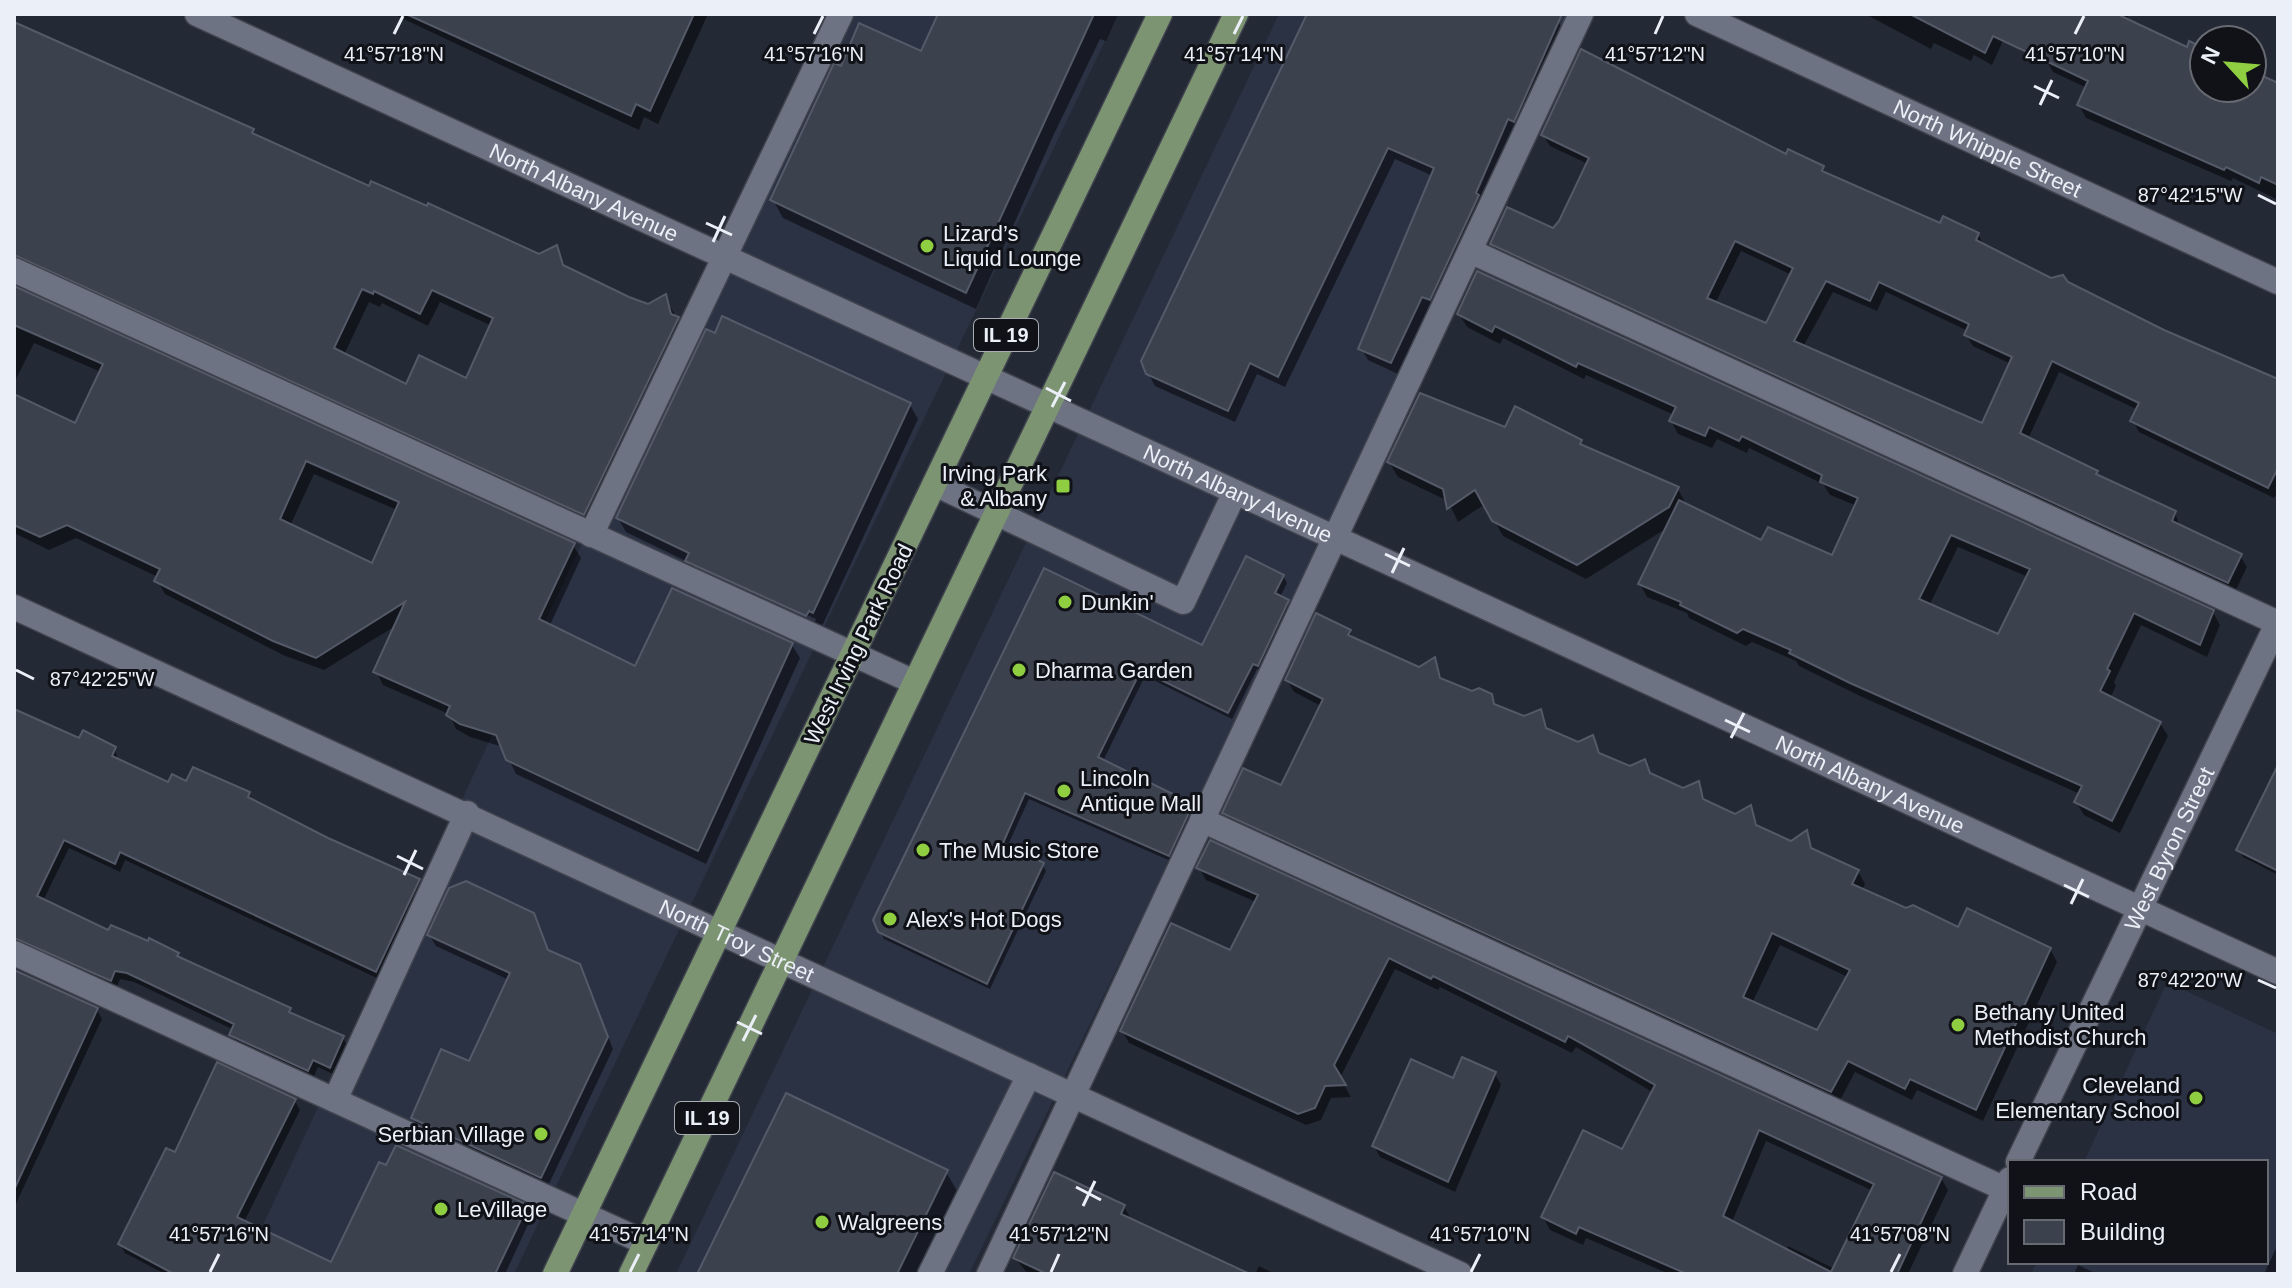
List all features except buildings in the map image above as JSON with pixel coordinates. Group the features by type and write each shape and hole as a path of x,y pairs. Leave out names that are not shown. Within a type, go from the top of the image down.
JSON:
{"main road":[{"name":"West Irving Park Road","path":"555,1274 1160,14"},
{"name":"IL 19","path":"631,1274 1236,14"}],"street":[{"name":"North Albany Avenue","path":"197,14 2278,972"},
{"path":"591,535 841,14"},
{"path":"989,1274 1581,14"},
{"name":"North Whipple Street","path":"1697,14 2278,282"},
{"path":"1470,251 2278,623"},
{"path":"14,270 914,682"},
{"path":"935,484 1183,602 1235,492"},
{"name":"North Troy Street","path":"14,607 467,813 1460,1274"},
{"name":"West Byron Street","path":"2019,1160 2278,623"},
{"path":"335,1100 467,813"},
{"path":"1202,820 2008,1184 1965,1274"},
{"path":"14,953 646,1243"},
{"path":"930,1274 1029,1075"}],"shaded area":[{"path":"848,14 1118,14 514,1274 240,1274 583,541"},
{"path":"1279,14 1573,14 1333,521 969,1274 676,1274"},
{"name":"Cleveland Elementary School","path":"2167,982 2278,1034 2278,1274 2031,1274 2036,1264 2268,1264 2268,1160 2085,1160"}],"place":[{"name":"Lizard’s Liquid Lounge","path":"927,246"},
{"name":"Irving Park & Albany","path":"1063,486"},
{"name":"Dunkin'","path":"1065,602"},
{"name":"Dharma Garden","path":"1019,670"},
{"name":"Lincoln Antique Mall","path":"1064,791"},
{"name":"The Music Store","path":"923,850"},
{"name":"Alex's Hot Dogs","path":"890,919"},
{"name":"Bethany United Methodist Church","path":"1958,1025"},
{"name":"Cleveland Elementary School","path":"2196,1098"},
{"name":"Serbian Village","path":"541,1134"},
{"name":"LeVillage","path":"441,1209"},
{"name":"Walgreens","path":"822,1222"}]}
